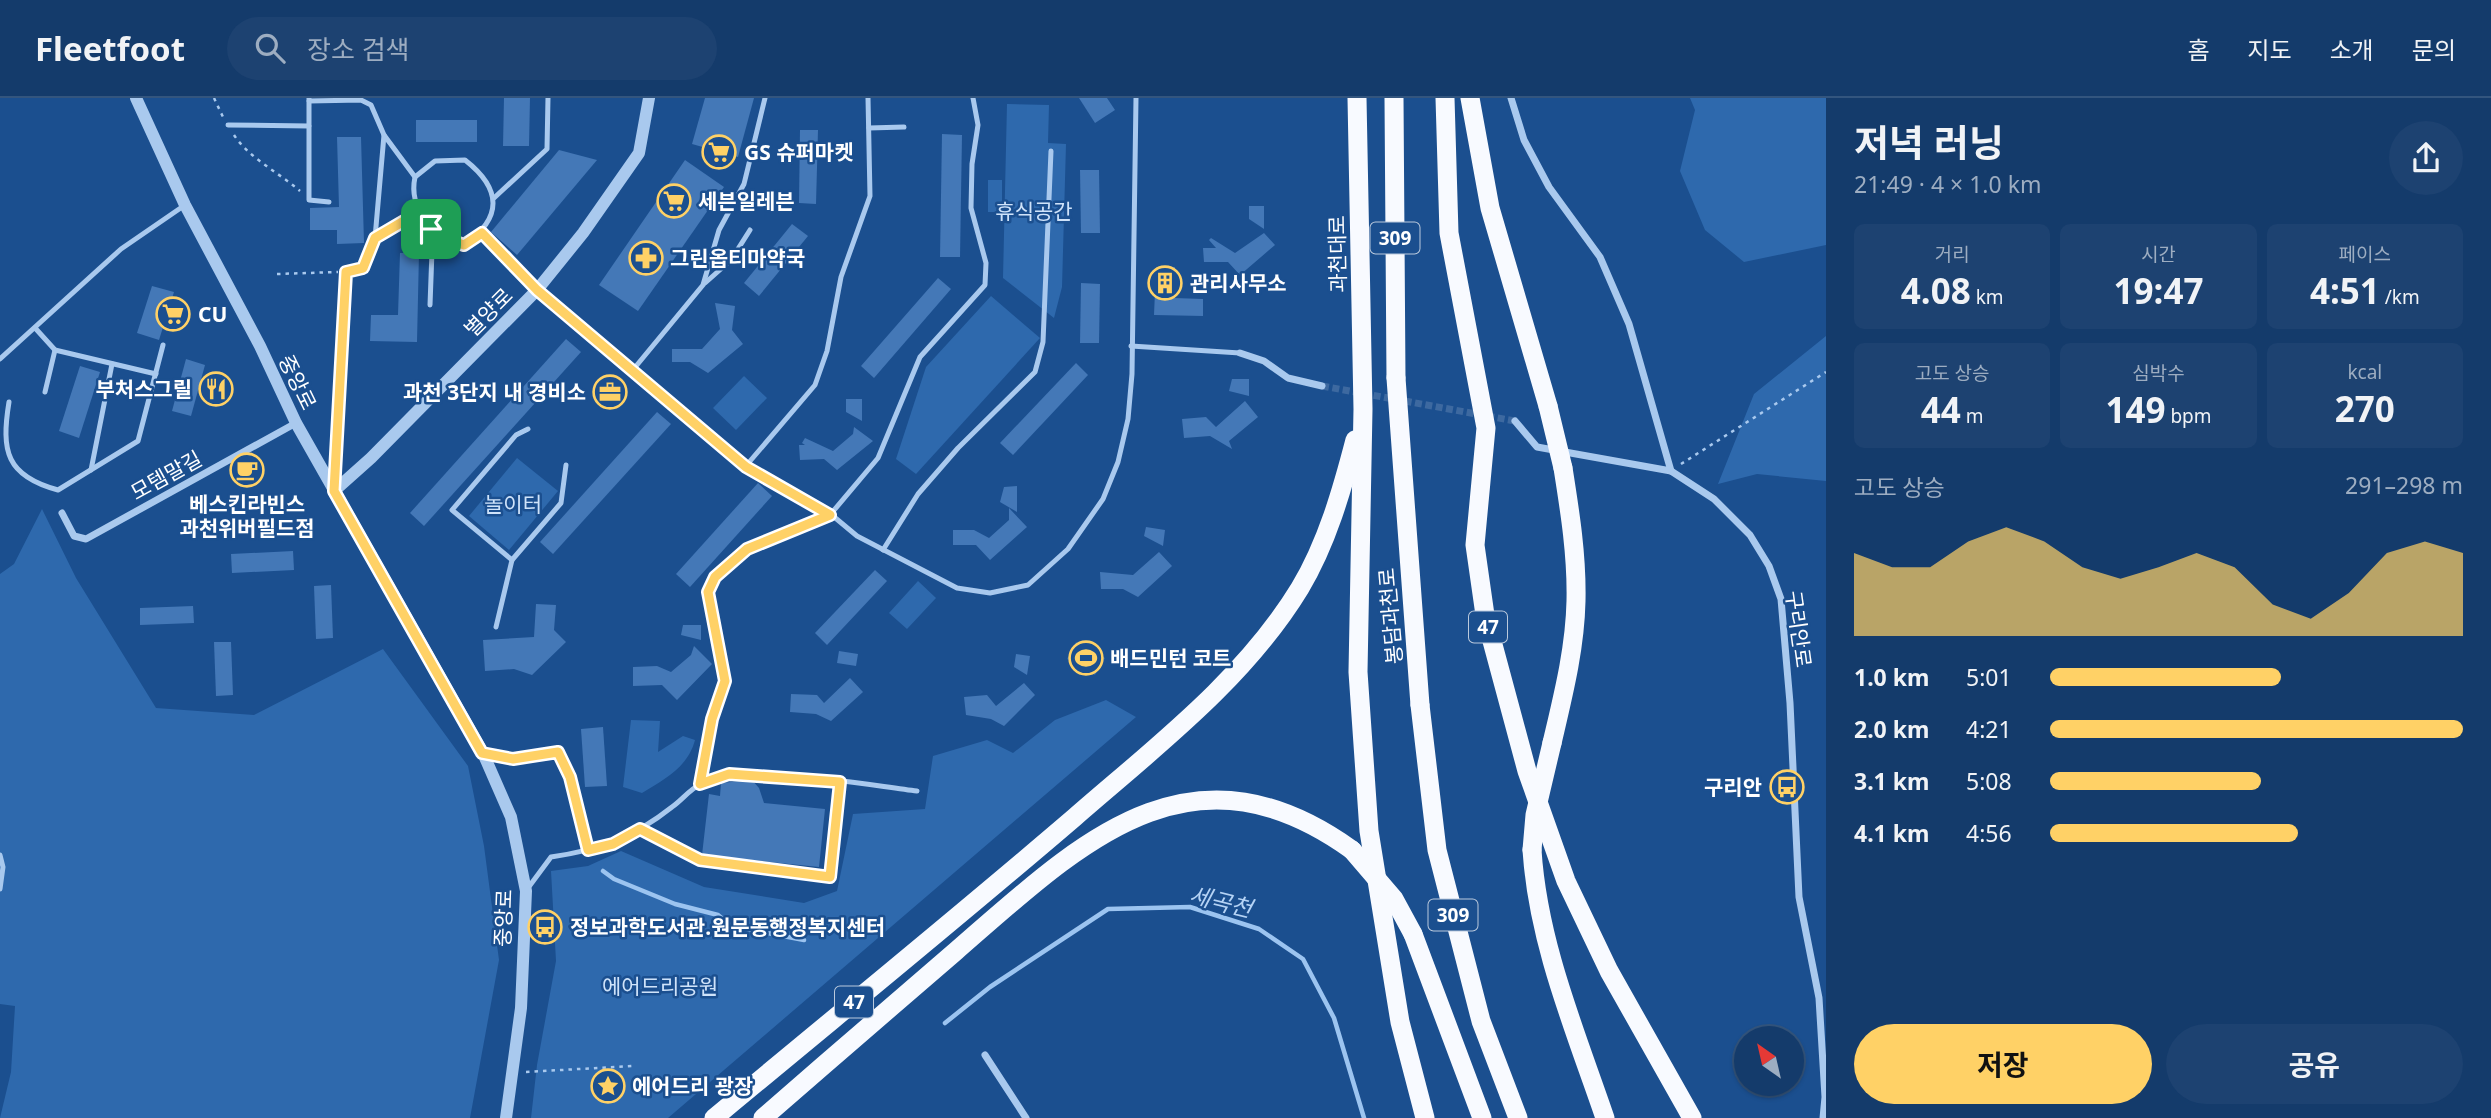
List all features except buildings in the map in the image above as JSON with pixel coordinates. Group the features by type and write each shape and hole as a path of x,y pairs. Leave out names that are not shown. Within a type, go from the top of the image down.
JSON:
{"highway":[{"name":"과천대로","path":"1357,98 1363,409"},
{"name":"봉담과천로","path":"1394,98 1396,377 1420,705 1437,850 1480,1021 1518,1118"},
{"name":"47","path":"1446,98 1449,233 1486,428 1475,545 1485,615 1527,771 1566,881 1609,971 1692,1118"},
{"path":"1471,98 1490,208 1548,406 1563,468 1574,535 1576,602 1569,672 1535,815 1532,850 1535,891 1546,940 1605,1118"},
{"name":"47","path":"714,1118 993,887 1184,723 1250,654 1300,588 1342,492 1363,409"},
{"name":"47","path":"1363,409 1358,672 1369,831 1401,1021 1425,1118"},
{"path":"763,1118 1045,873 1105,832 1144,812 1210,801 1253,802 1296,816 1352,850 1394,899 1413,934 1482,1118"}],"street":[{"name":"중앙로","path":"136,98 185,205 296,423 482,753 511,817 526,891 520,966 521,1008 506,1118"},
{"name":"별양로","path":"334,491 371,458 537,290 583,233 639,153 649,98"},
{"path":"1511,98 1524,140 1549,187 1600,257 1624,313 1671,471 1536,447 1515,421"},
{"path":"1240,353 1264,361 1288,379 1322,386"},
{"name":"모템말길","path":"62,513 74,536 86,540 296,423"},
{"name":"구리안로","path":"1671,471 1714,499 1750,535 1769,566 1782,598 1800,897 1819,998 1825,1097 1823,1118"},
{"path":"985,1055 1026,1118"}],"lane":[{"path":"494,198 547,149 548,98"},
{"path":"703,285 719,230 744,184 765,98"},
{"path":"746,467 815,385 827,351 841,276 870,196 868,98"},
{"path":"700,784 712,719 725,681 708,592 715,577 747,549 830,515 878,458 920,357 985,285 986,263 971,208 972,164 978,125 973,98"},
{"path":"482,233 537,290 746,467 830,515 856,536 957,588 975,592 1008,591 1028,585 1068,549 1103,499 1118,462 1128,419 1136,98"},
{"path":"329,202 309,200 309,99 361,100 371,105 383,135 415,177"},
{"path":"228,125 309,126"},
{"path":"869,128 904,127"},
{"path":"346,272 363,268 375,238 383,135"},
{"path":"883,550 918,494 958,448 1035,372 1043,342 1051,151"},
{"path":"465,160 478,171 494,198 494,210 482,233 464,245 447,240 431,229 412,192 415,177 435,161 465,160"},
{"path":"0,359 36,329 121,248 185,205"},
{"path":"375,238 421,211"},
{"path":"412,216 432,251 430,305"},
{"path":"632,371 703,285 731,260 750,230"},
{"path":"36,329 55,350 156,374"},
{"path":"9,402 4,441 15,467 35,484 58,490 138,441 163,345"},
{"path":"1131,346 1240,353"},
{"path":"45,392 55,350"},
{"path":"91,470 112,364"},
{"path":"512,561 452,510 516,435 528,429"},
{"path":"496,627 512,561 561,503 566,465"},
{"path":"482,753 513,759 558,752 570,777 588,850"},
{"path":"526,891 551,857 613,844 640,829 700,784 729,774 917,791"},
{"path":"0,855 3,867 0,889"}],"path":[{"path":"214,98 243,149 277,171 309,200"},
{"path":"277,274 346,272 334,491"},
{"path":"1671,471 1826,372"},
{"path":"640,829 700,860 830,877 840,782"},
{"path":"512,1073 632,1066"}],"green space":[{"path":"1690,98 1826,98 1826,245 1744,262 1705,230 1680,171 1695,110"},
{"name":"휴식공간","path":"1007,104 1049,105 1048,143 1066,144 1062,287 1054,318 1003,278"},
{"path":"988,180 1002,180 1002,212 988,212"},
{"path":"991,296 1040,338 916,474 896,459 926,367"},
{"path":"1826,336 1826,481 1757,474 1718,484 1754,394"},
{"path":"744,376 767,398 736,430 713,408"},
{"name":"놀이터","path":"517,458 558,491 509,550 469,516"},
{"path":"42,509 76,578 156,708 254,715 383,649 468,766 484,846 499,960 470,1118 0,1118 11,1072 15,1006 0,1004 0,574 14,564"},
{"path":"918,581 936,598 907,629 889,613"},
{"name":"배드민턴 코트","path":"1076,642 1105,658 1095,675 1067,659"},
{"name":"에어드리공원","path":"1106,700 1136,717 668,1118 531,1118 537,1065 556,961 551,871 588,866 621,851 704,887 804,903 837,891 853,814 925,809 933,756 987,740 1013,753 1055,720"},
{"path":"631,720 660,721 658,752 683,736 695,740 681,765 642,793 623,787"}],"waterway":[{"name":"세곡천","path":"603,871 614,879 675,904 718,915 731,926 804,940"},
{"name":"세곡천","path":"945,1023 990,987 1108,909 1190,907 1259,929 1303,959 1334,1018 1364,1118"}],"tunnel":[{"path":"1322,386 1515,421"}],"place":[{"name":"GS 슈퍼마켓","path":"719,152"},
{"name":"세븐일레븐","path":"674,201"},
{"name":"그린옵티마약국","path":"646,258"},
{"name":"관리사무소","path":"1165,283"},
{"name":"CU","path":"173,314"},
{"name":"부처스그릴","path":"216,389"},
{"name":"과천 3단지 내 경비소","path":"610,392"},
{"name":"베스킨라빈스 과천위버필드점","path":"247,470"},
{"name":"배드민턴 코트","path":"1086,658"},
{"name":"구리안","path":"1787,787"},
{"name":"정보과학도서관.원문동행정복지센터","path":"545,927"},
{"name":"에어드리 광장","path":"608,1086"}],"route":[{"path":"421,211 431,229 447,240 464,245 482,233 537,290 746,467 830,515 747,549 715,577 708,592 725,681 712,719 700,784 729,774 787,776 840,782 830,877 700,860 640,829 613,844 588,850 570,777 558,752 537,758 513,759 482,753 334,491 346,272 363,268 375,238 421,211"}]}
